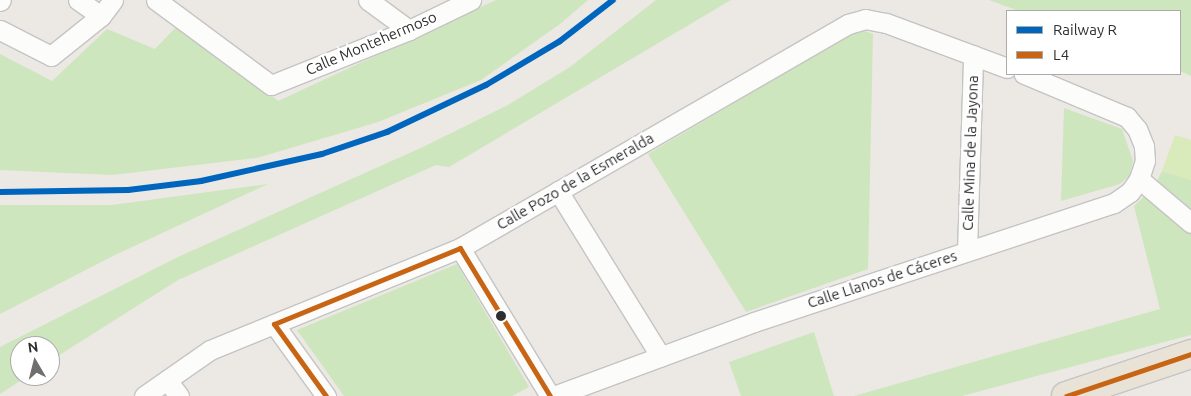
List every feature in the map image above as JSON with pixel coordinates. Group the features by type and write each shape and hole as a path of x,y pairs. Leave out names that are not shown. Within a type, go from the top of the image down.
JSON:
{"highway":[{"path":"1043,396 1191,354"},
{"path":"1066,396 1158,364"}],"street":[{"path":"78,0 101,16"},
{"path":"0,30 51,56 101,16 113,0"},
{"name":"Calle Montehermoso","path":"156,0 271,85 409,30 471,0"},
{"path":"368,0 409,30"},
{"name":"Calle Pozo de la Esmeralda","path":"144,396 210,350 460,248 848,24 865,19 886,22 1006,68"},
{"name":"Calle Mina de la Jayona","path":"967,251 973,55"},
{"name":"Calle Llanos de Cáceres","path":"552,396 967,251 1114,203 1130,192 1139,179 1145,161 1144,146 1137,129 1127,117 1026,75"},
{"path":"1139,179 1191,222"},
{"path":"558,191 661,357"},
{"path":"460,248 552,396"},
{"path":"274,324 326,396"},
{"path":"167,380 179,396"}],"green space":[{"path":"496,0 588,0 560,24 481,80 378,122 257,158 112,175 0,170 0,54 52,81 107,29 155,49 183,20 278,101"},
{"path":"656,0 731,0 449,167 436,165 178,280 60,355 60,336 22,336 178,257 425,146 508,105 570,67"},
{"path":"989,0 1191,0 1191,76 1181,71 1181,10 1016,10"},
{"path":"859,29 873,34 868,269 746,312 648,154"},
{"path":"1064,108 1122,129 1133,161 1130,175 1120,184 1061,201"},
{"path":"1175,135 1191,140 1191,180 1162,171"},
{"path":"1162,171 1191,180 1191,335 962,396 854,396 1160,309 1134,206 1154,187"},
{"path":"268,184 115,255 0,314 0,205 112,205"},
{"path":"457,264 529,387 512,396 344,396 297,330"},
{"path":"814,332 834,396 741,396 729,362"},
{"path":"10,342 10,386 12,386 0,394 0,347"}],"rail line":[{"name":"R","path":"0,192 128,190 201,181 322,154 387,132 486,85 560,41 613,0"}],"transit line":[{"name":"L4","path":"326,396 274,324 460,248 550,396"},
{"name":"L4","path":"1066,396 1191,354"}]}
